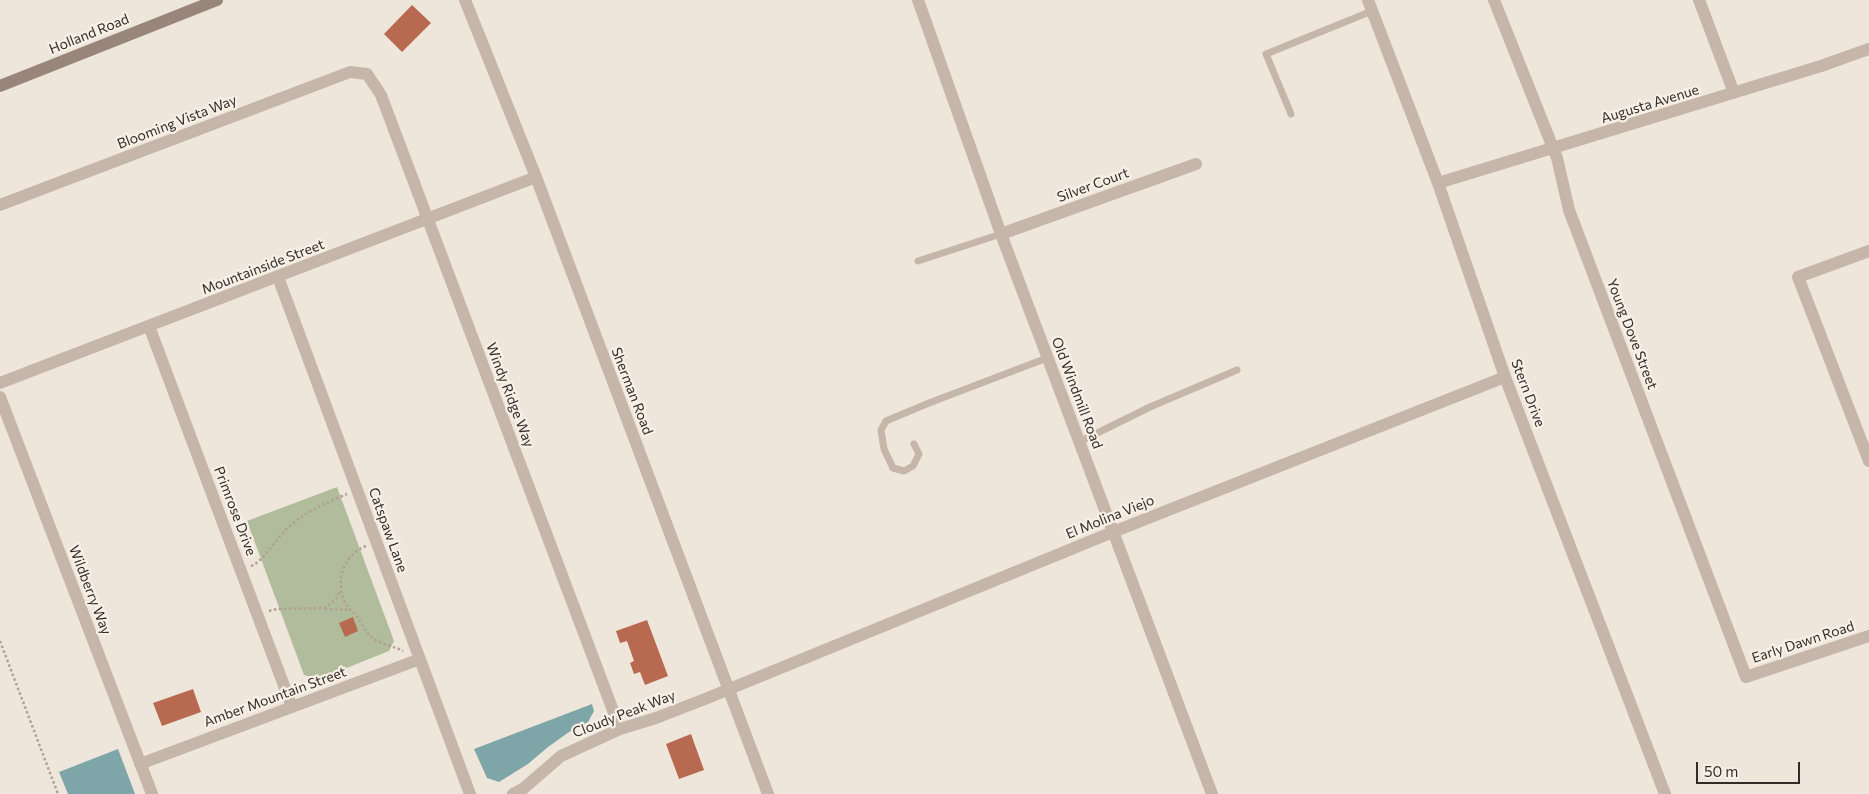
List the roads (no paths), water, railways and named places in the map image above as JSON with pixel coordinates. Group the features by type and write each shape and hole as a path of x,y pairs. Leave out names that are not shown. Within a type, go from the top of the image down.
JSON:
{"main road":[{"name":"Holland Road","path":"0,86 217,0"}],"street":[{"name":"Sherman Road","path":"465,0 536,177 768,794"},
{"name":"Old Windmill Road","path":"918,0 1001,234 1212,794"},
{"name":"Young Dove Street","path":"1494,0 1553,149 1569,210 1746,677"},
{"path":"1699,0 1734,93"},
{"name":"Stern Drive","path":"1370,6 1438,183 1505,377 1665,794"},
{"name":"Augusta Avenue","path":"1438,183 1821,66 1869,49"},
{"name":"Blooming Vista Way","path":"0,206 350,72 367,74"},
{"name":"Windy Ridge Way","path":"367,74 381,95 429,219 620,729"},
{"name":"Silver Court","path":"1001,234 1196,164"},
{"name":"Mountainside Street","path":"0,383 536,177"},
{"path":"1869,251 1798,277 1869,461"},
{"name":"Catspaw Lane","path":"278,277 470,794"},
{"name":"Primrose Drive","path":"149,326 292,707"},
{"name":"El Molina Viejo","path":"728,689 1113,532 1505,377"},
{"name":"Wildberry Way","path":"0,397 152,794"},
{"name":"Early Dawn Road","path":"1746,677 1869,636"},
{"name":"Amber Mountain Street","path":"140,764 420,659"},
{"name":"Cloudy Peak Way","path":"513,794 524,788 561,756 620,729 656,718 728,689"}],"lane":[{"path":"1291,114 1266,54 1370,6"},
{"path":"918,260 1001,234"},
{"path":"914,444 919,454 913,466 904,471 893,468 884,449 881,430 886,421 1047,358"},
{"path":"1079,442 1150,407 1236,370"}],"water":[{"path":"592,704 594,711 588,722 569,732 528,764 499,782 487,778 474,749"},
{"path":"118,749 135,794 68,794 59,772"}]}
